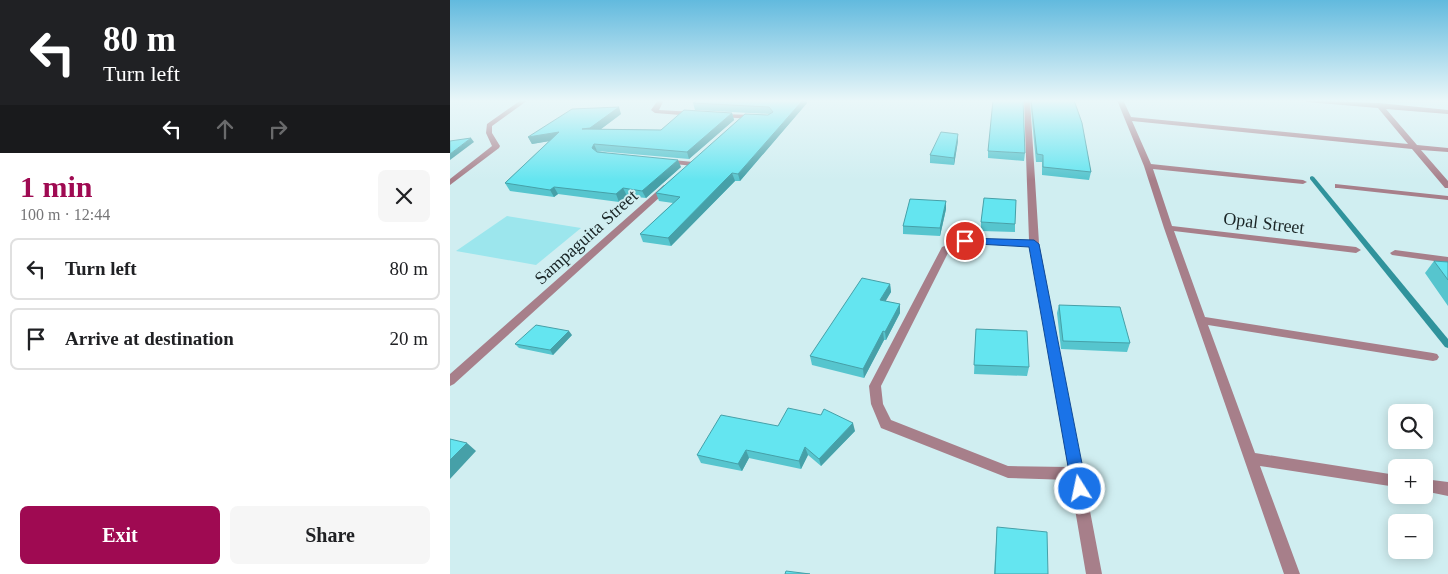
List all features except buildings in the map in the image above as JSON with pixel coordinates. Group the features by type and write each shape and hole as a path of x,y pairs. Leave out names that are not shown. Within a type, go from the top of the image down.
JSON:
{"street":[{"path":"450,183 496,146 489,133 490,127"},
{"path":"1028,127 1034,244 1094,574"},
{"path":"1133,127 1292,574"},
{"path":"1209,127 1448,150"},
{"path":"1398,127 1448,186"},
{"name":"Sampaguita Street","path":"450,381 689,167 656,160"},
{"path":"1148,166 1303,182"},
{"path":"1338,186 1448,198"},
{"name":"Opal Street","path":"1168,228 1356,250"},
{"path":"1034,244 965,241 945,249 876,386 877,404 886,424 1008,472 1077,474"},
{"path":"1395,253 1448,260"},
{"path":"1201,320 1433,357"},
{"path":"1250,458 1388,480"},
{"path":"1433,486 1448,489"}],"shaded area":[{"path":"507,216 581,228 536,265 456,251"}],"waterway":[{"path":"1312,178 1448,345"}],"route":[{"path":"965,241 1034,244 1080,489"}]}
